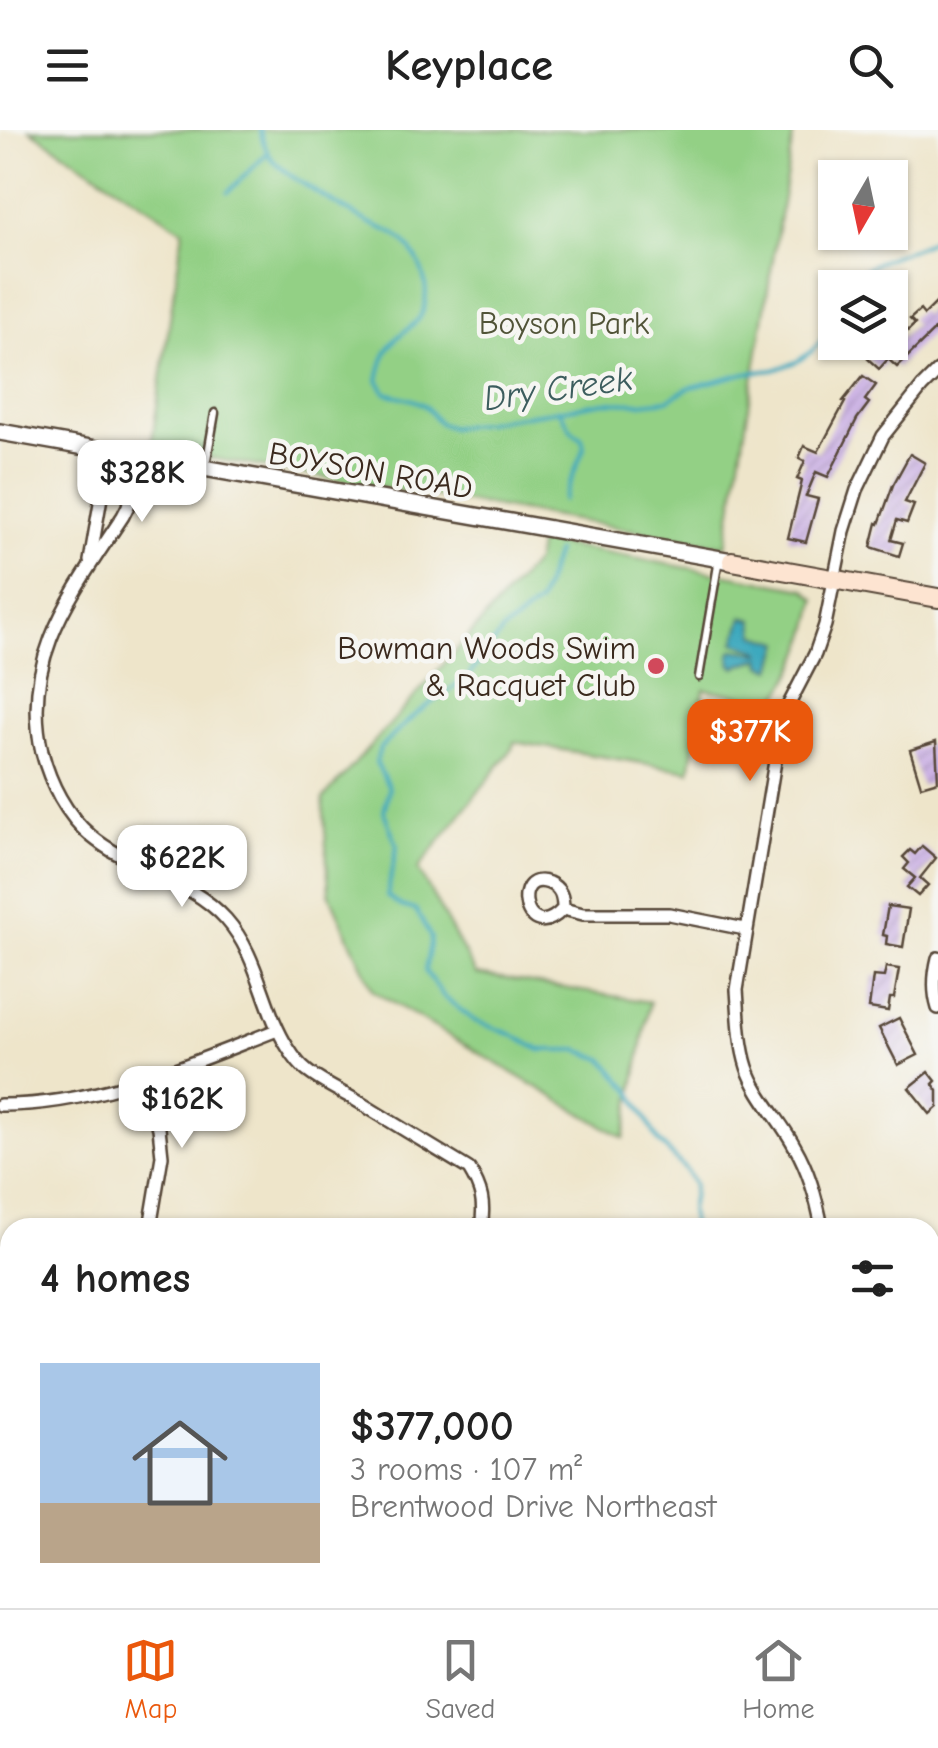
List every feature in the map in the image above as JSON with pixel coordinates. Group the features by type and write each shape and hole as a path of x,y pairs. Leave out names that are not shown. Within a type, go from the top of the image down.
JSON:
{"main road":[{"path":"726,559 938,598"}],"street":[{"path":"820,1218 796,1147 770,1110 748,1068 737,990 780,732 825,625 844,531 857,490 883,436 938,371"},
{"name":"BOYSON ROAD","path":"0,432 726,559"},
{"path":"89,568 109,452"},
{"path":"138,457 128,506 89,568 49,641 42,662 37,727 47,770 65,807 90,835 136,866 212,903 240,934 277,1030 305,1070 469,1170 481,1189 483,1218"},
{"path":"563,909 584,914 669,914 746,930"},
{"path":"938,958 938,1008"},
{"path":"0,1105 87,1095 142,1080 277,1030"},
{"path":"142,1080 159,1128 162,1156 152,1218"}],"lane":[{"path":"206,469 216,412"},
{"path":"699,676 726,559"}],"green space":[{"name":"Boyson Park","path":"30,130 794,130 726,546 151,448 183,230"},
{"path":"539,541 805,589 816,599 800,655 772,705 704,689 690,771 514,742 418,869 476,974 650,1002 624,1138 373,991 329,893 323,799 535,562"}],"water":[{"path":"743,617 754,620 756,635 781,642 773,669 762,665 761,658 732,665 733,650 761,653 735,643"}],"building":[{"path":"938,301 938,327 908,356 908,331 915,324 910,319 920,310 924,315"},
{"path":"869,360 887,360 879,369"},
{"path":"863,376 876,385 828,477 816,472 806,496 818,499 806,542 788,538 802,481 797,479 805,461 799,458 804,446 818,452 843,401"},
{"path":"910,454 925,463 905,502 914,505 907,523 897,520 891,540 903,543 899,556 871,547 877,523"},
{"path":"936,742 938,781 921,786 910,750"},
{"path":"922,846 936,858 920,878 928,885 918,896 907,887 915,878 904,869 909,863 903,857 910,850 915,854"},
{"path":"888,906 909,909 903,947 886,944 887,936 883,935"},
{"path":"886,967 899,969 894,998 890,998 888,1011 869,1008 873,976 884,977"},
{"path":"899,1018 918,1055 898,1065 879,1028"},
{"path":"929,1072 938,1091 938,1107 930,1114 909,1088"}],"waterway":[{"name":"Dry Creek","path":"260,130 268,152 279,166 331,202 393,233 411,250 424,279 423,311 389,347 378,380 386,393 422,404 438,422 451,428 605,402 668,400 688,388 796,362 818,344"},
{"path":"228,192 268,153"},
{"name":"Dry Creek","path":"864,270 938,237"},
{"path":"559,409 572,431 582,438 584,448 563,500"},
{"path":"556,552 539,603 503,631 467,678 416,714 380,748 376,762 389,788 384,812 397,846 387,896 416,910 431,938 425,971 444,997 475,1021 540,1050 578,1050 603,1059 631,1091 659,1142 686,1170 694,1185 691,1218"}],"place":[{"name":"Bowman Woods Swim & Racquet Club","path":"656,666"}]}
